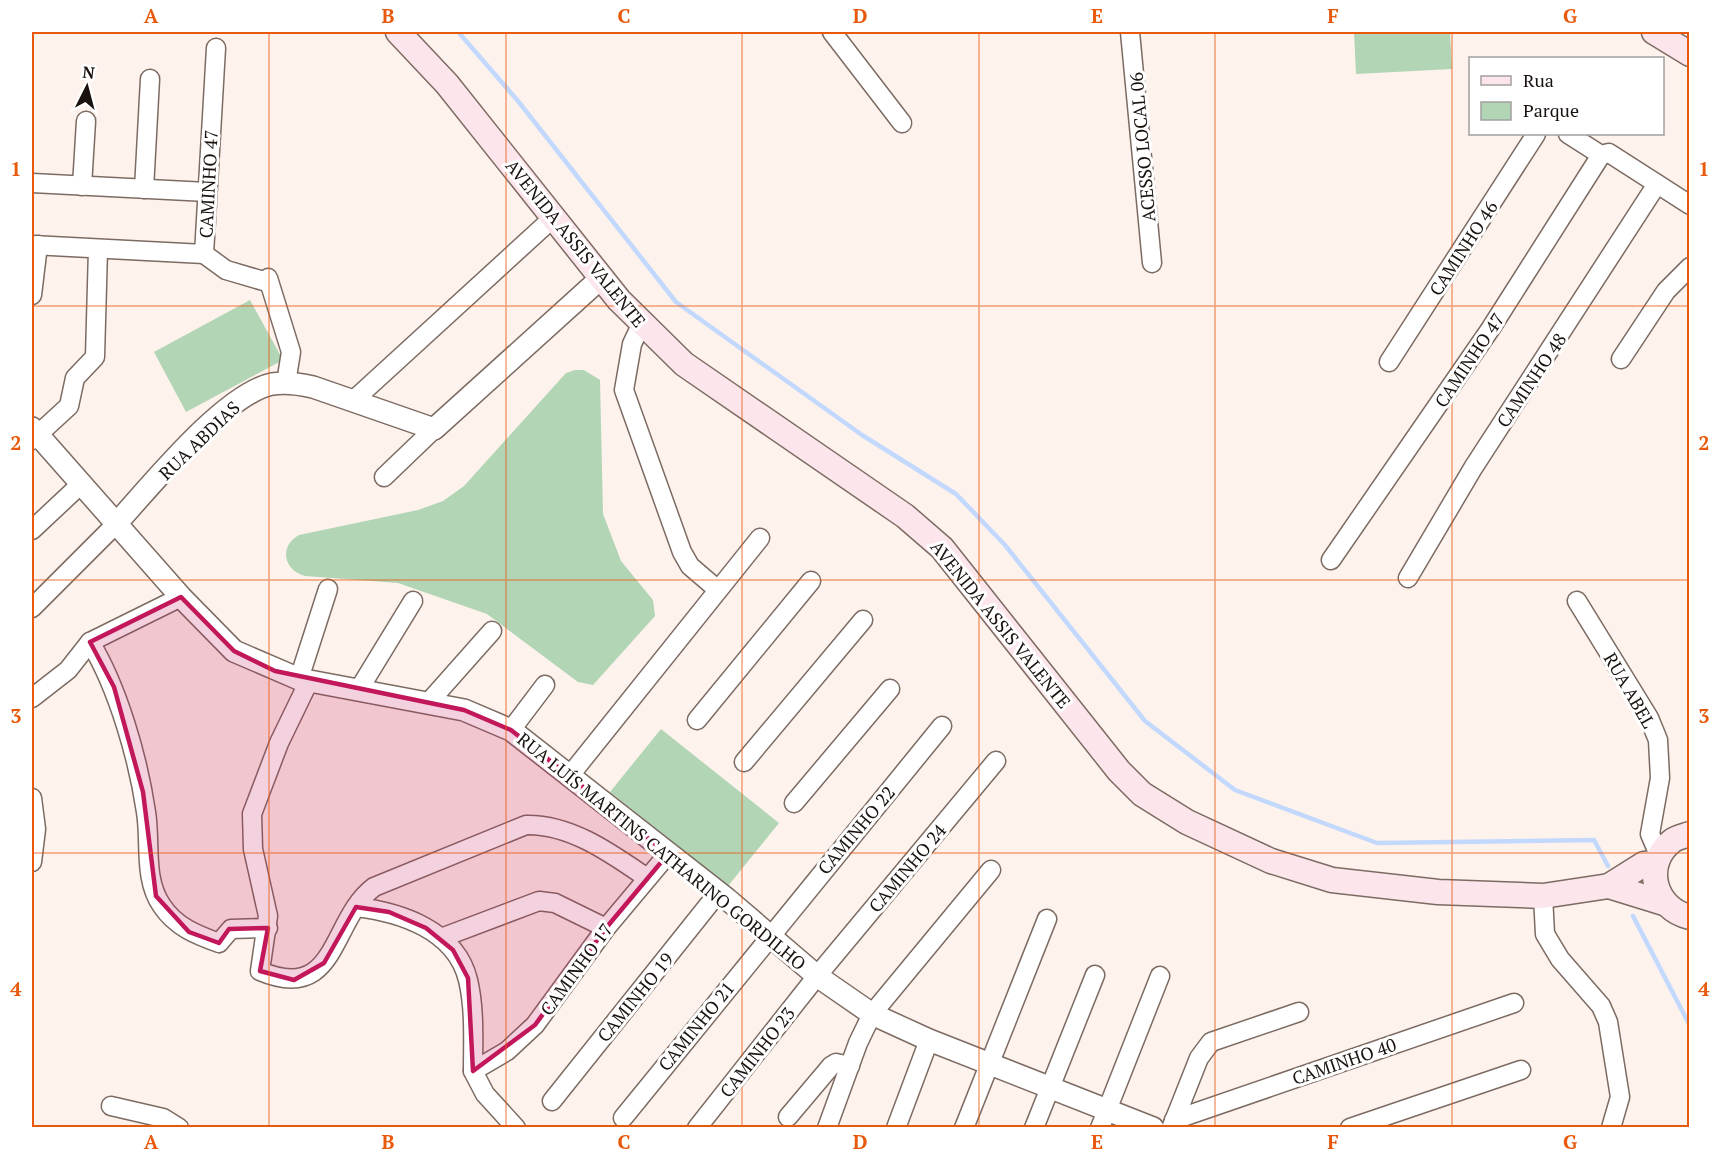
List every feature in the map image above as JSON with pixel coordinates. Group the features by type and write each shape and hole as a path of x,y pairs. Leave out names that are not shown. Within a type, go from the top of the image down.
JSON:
{"main road":[{"name":"AVENIDA ASSIS VALENTE","path":"398,32 447,84 601,278 641,324 699,376 905,516 942,548 1119,771 1156,804 1214,836 1271,861 1317,877 1375,886 1438,891 1543,896 1609,886 1644,864 1658,859 1672,840 1689,834"},
{"path":"1654,32 1689,54"},
{"path":"1658,859 1656,884 1665,903"},
{"name":"AVENIDA ASSIS VALENTE","path":"1609,886 1665,903 1674,912 1689,917"}],"street":[{"path":"832,32 902,123"},
{"name":"ACESSO LOCAL 06","path":"1130,32 1152,263"},
{"name":"CAMINHO 47","path":"35,245 204,254 216,48"},
{"path":"144,189 150,79"},
{"path":"82,186 86,121"},
{"name":"CAMINHO 46","path":"1389,362 1535,135"},
{"path":"1570,135 1601,155 1609,153 1689,205"},
{"name":"CAMINHO 47","path":"1331,560 1491,328 1601,155"},
{"path":"32,183 207,192"},
{"name":"CAMINHO 48","path":"1408,578 1473,468 1657,184"},
{"path":"355,399 554,217"},
{"path":"32,295 35,245"},
{"path":"33,434 69,406 75,378 95,357 98,249"},
{"path":"204,254 226,270 267,280 291,352 286,383"},
{"path":"1621,359 1665,291 1689,267"},
{"path":"384,477 601,278"},
{"path":"641,324 632,344 624,390 682,552 690,566 718,590"},
{"name":"RUA ABDIAS","path":"116,524 220,415 257,390 286,383 313,387 355,399 434,429"},
{"name":"RUA LUÍS MARTINS CATHARINO GORDILHO","path":"33,434 181,597 234,651 304,680 464,710 512,729 572,774 668,854 770,934 817,976 872,1014 929,1040 1050,1087 1104,1118 1153,1128"},
{"path":"32,530 80,485"},
{"path":"32,608 116,524"},
{"path":"572,774 759,538"},
{"path":"697,720 811,580"},
{"path":"328,588 304,680 252,814 253,849 268,916 260,971 277,978 294,980 313,972 338,945 356,907 367,892 381,883 526,825 548,826 602,848 647,878"},
{"path":"32,698 68,670 90,642 181,597"},
{"path":"358,691 413,601"},
{"name":"RUA ABEL","path":"1577,601 1649,718 1658,740 1660,778 1650,834 1658,859"},
{"path":"744,762 863,620"},
{"path":"429,702 492,631"},
{"path":"90,642 110,677 137,770 146,812 150,875 162,906 189,932 219,943 231,929 268,928"},
{"path":"512,729 545,685"},
{"path":"794,803 890,688"},
{"name":"CAMINHO 22","path":"770,934 942,726"},
{"name":"CAMINHO 24","path":"817,976 996,761"},
{"path":"32,798 36,829 32,862"},
{"name":"CAMINHO 17","path":"473,1071 507,1051 535,1025 606,928 668,854"},
{"path":"827,1128 872,1014 991,870"},
{"name":"CAMINHO 19","path":"552,1101 718,893"},
{"path":"1543,896 1545,934 1560,959 1601,1006 1608,1022 1620,1097 1611,1128"},
{"path":"441,938 539,901 555,903 606,928"},
{"path":"356,907 389,912 407,918 441,938 453,950 468,978 473,1071 485,1095 516,1128"},
{"path":"964,1128 1047,919"},
{"name":"CAMINHO 21","path":"623,1118 770,934"},
{"path":"1034,1128 1095,975"},
{"name":"CAMINHO 23","path":"697,1128 817,976"},
{"path":"1104,1118 1160,976"},
{"name":"CAMINHO 40","path":"1172,1124 1514,1003"},
{"path":"1172,1124 1199,1058 1211,1042 1299,1012"},
{"path":"896,1128 929,1040"},
{"path":"788,1117 831,1065 836,1063 850,1066"},
{"path":"1350,1128 1521,1070"},
{"path":"111,1106 163,1118 179,1128"}],"highlighted area":[{"path":"181,597 234,651 275,671 464,710 511,730 668,854 606,928 535,1025 473,1071 468,978 453,950 426,928 389,912 356,907 324,963 294,980 260,971 268,928 229,929 219,943 189,932 156,896 143,792 114,687 90,642"}],"green space":[{"path":"1354,32 1450,32 1452,69 1356,74"},
{"path":"250,300 283,360 186,412 154,352"},
{"path":"584,370 600,380 603,514 621,561 653,600 655,616 593,685 578,682 487,614 398,583 305,576 292,569 286,557 286,551 288,545 299,535 418,510 443,501 464,486 566,373"},
{"path":"661,729 779,823 728,886 610,792"}],"waterway":[{"path":"460,34 518,101 676,302 862,435 956,494 1005,545 1145,721 1235,790 1377,843 1594,840 1608,866"},
{"path":"1633,916 1688,1022"}]}
